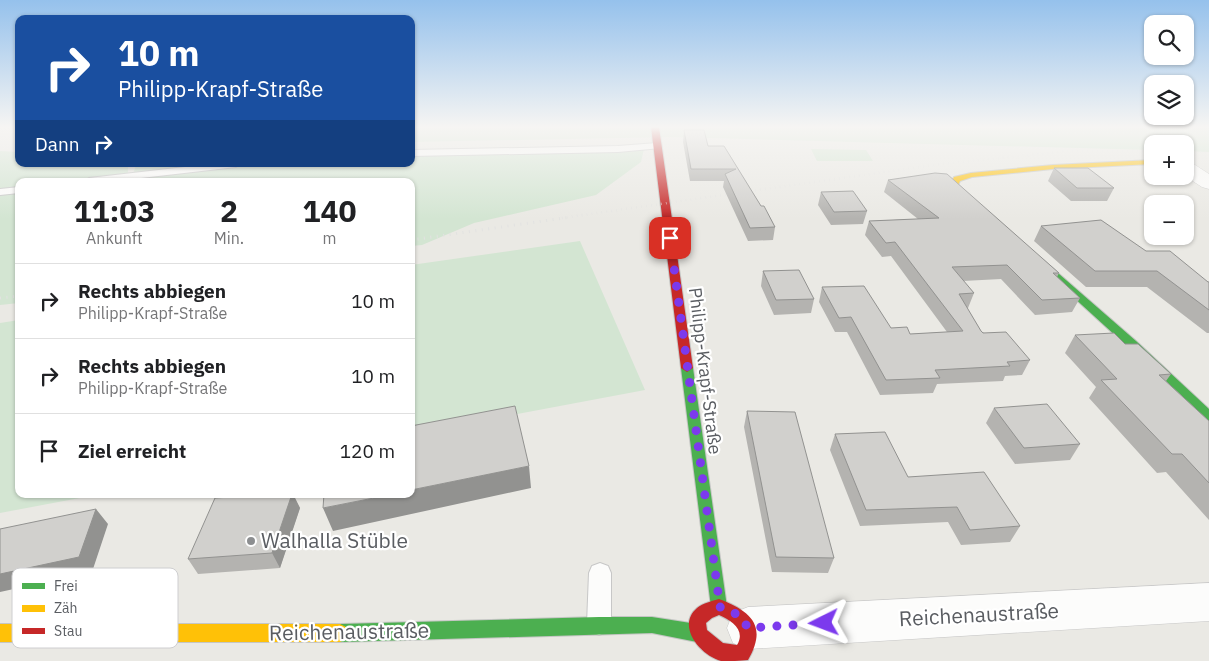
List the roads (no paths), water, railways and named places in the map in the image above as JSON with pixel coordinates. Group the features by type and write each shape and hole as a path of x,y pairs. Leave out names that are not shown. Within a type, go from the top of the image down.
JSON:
{"street":[{"name":"Philipp-Krapf-Straße","path":"659,158 732,639"},
{"path":"984,212 954,185 954,182 962,177 1079,165 1144,162"},
{"path":"1194,164 1209,164"},
{"path":"1194,174 1209,183"},
{"path":"1033,256 1209,416"},
{"name":"Reichenaustraße","path":"732,639 1209,602"},
{"path":"703,614 732,639 718,659 707,653 700,644 697,633 698,622 703,614"},
{"name":"Reichenaustraße","path":"178,633 349,633 599,625 652,626 697,633"}],"lane":[{"path":"115,178 210,167"},
{"path":"0,192 15,190"},
{"path":"599,625 600,573"}],"railway":[{"path":"562,218 941,164 1003,158"},
{"path":"415,239 571,217"},
{"path":"0,298 15,296"}],"place":[{"name":"Walhalla Stüble","path":"251,541"}]}
